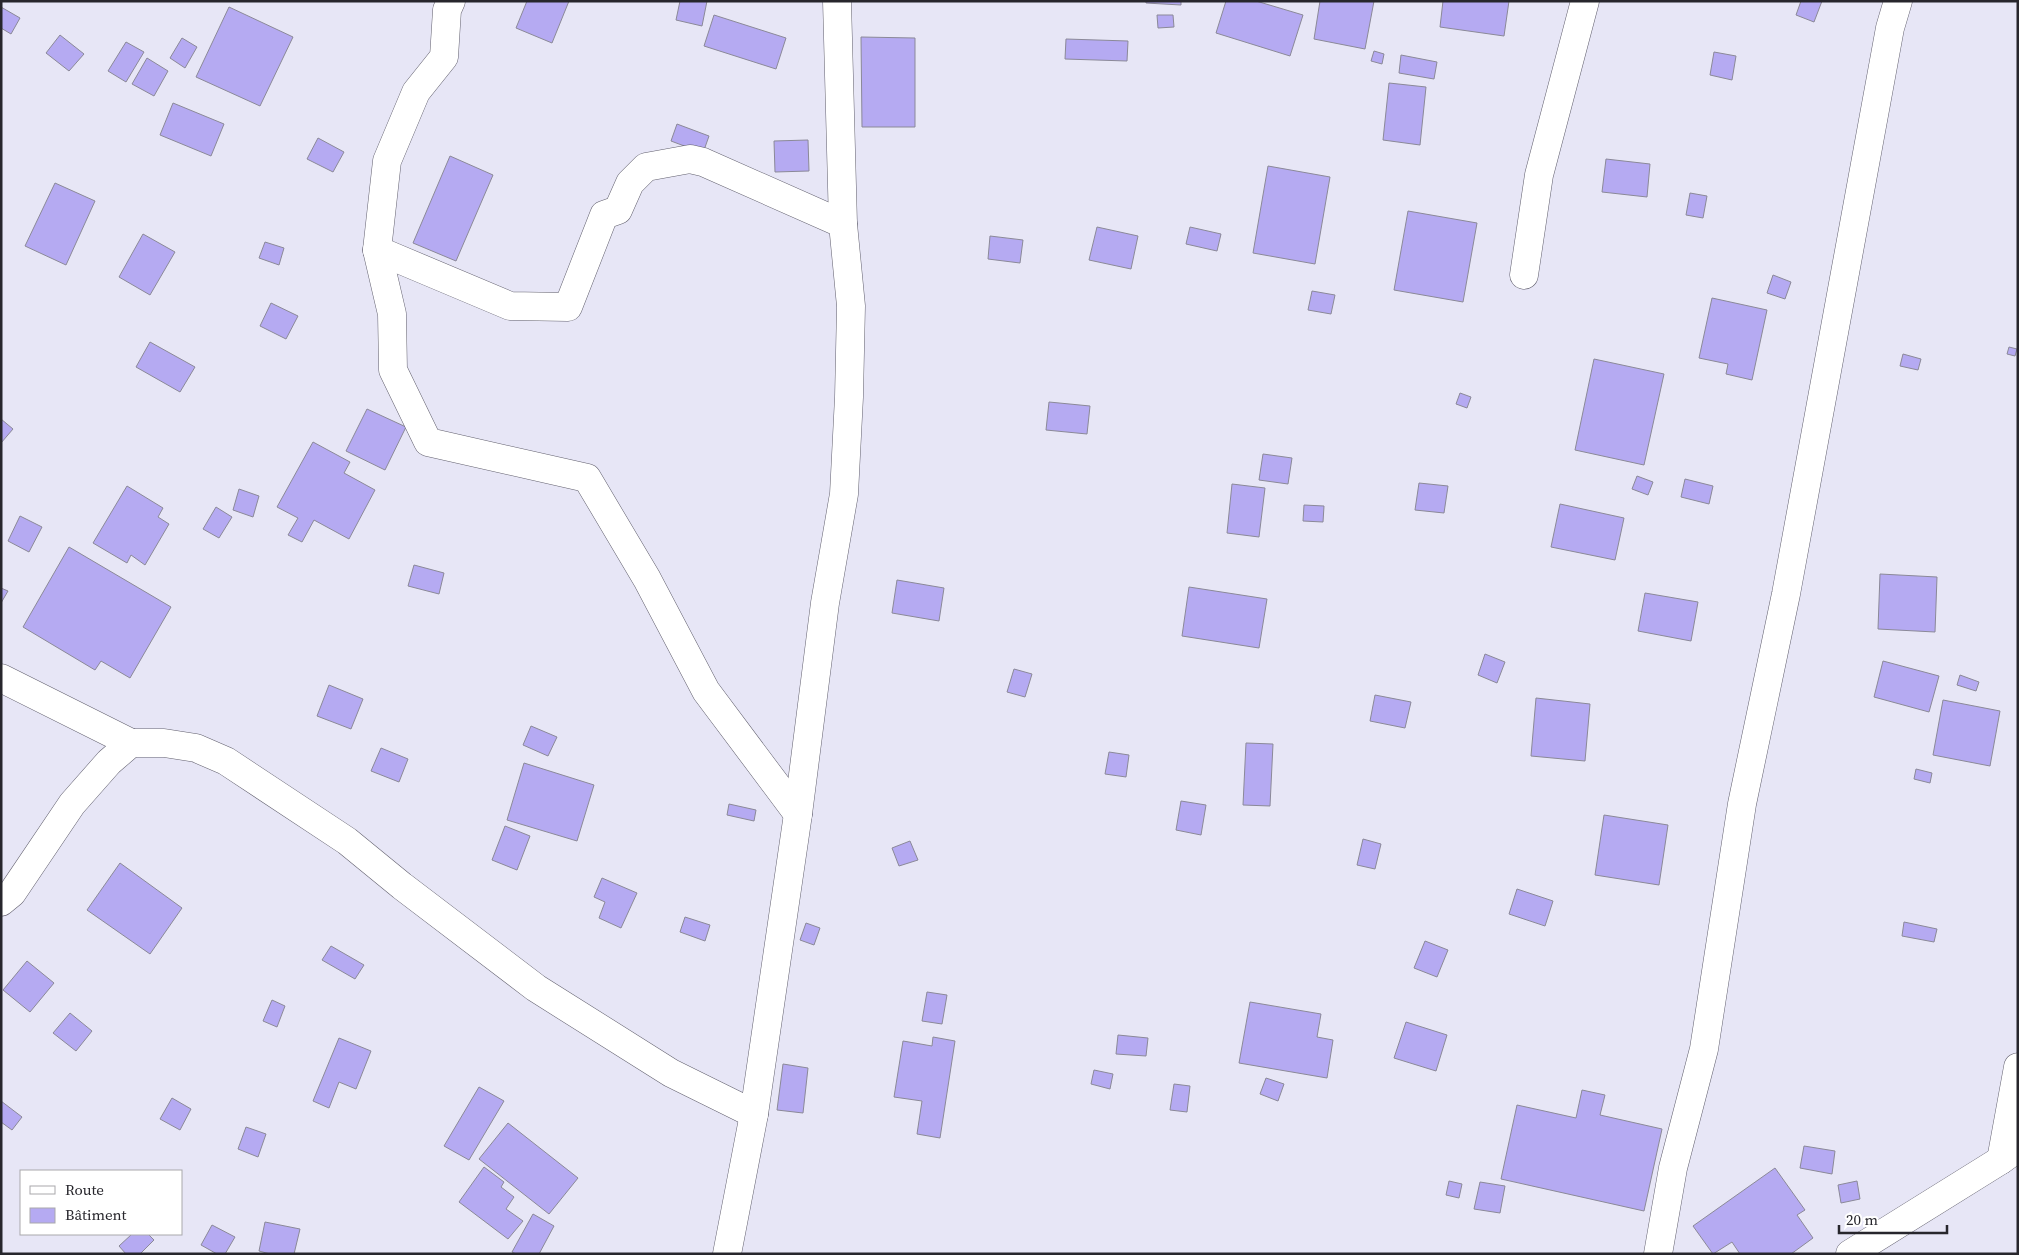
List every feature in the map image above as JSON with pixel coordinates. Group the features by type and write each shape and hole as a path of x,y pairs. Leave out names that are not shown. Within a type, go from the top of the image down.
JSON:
{"street":[{"path":"451,1 447,10 444,57 416,92 387,161 377,250 392,314 392,370 428,442 587,478 647,579 706,691 798,814"},
{"path":"726,1253 754,1114 798,814 825,603 844,494 849,397 850,306 843,224 837,1"},
{"path":"1524,274 1539,175 1585,1"},
{"path":"1658,1254 1673,1168 1704,1049 1742,804 1786,594 1890,28 1898,1"},
{"path":"377,250 510,306 568,307 604,215 618,210 630,183 646,167 690,159 703,162 843,224"},
{"path":"1,678 132,743 164,743 196,748 226,761 347,841 402,886 536,988 671,1073 754,1114"},
{"path":"1,902 12,893 72,804 109,762 132,743"},
{"path":"1850,1254 2010,1154 2018,1067"}],"building":[{"path":"527,1 569,1 552,43 516,28"},
{"path":"680,1 707,1 702,26 676,20"},
{"path":"1146,1 1181,1 1181,5 1146,3"},
{"path":"1226,1 1256,1 1303,15 1290,56 1216,33"},
{"path":"1320,1 1374,1 1365,49 1314,39"},
{"path":"1443,1 1509,1 1504,36 1440,27"},
{"path":"1801,1 1822,1 1814,22 1796,15"},
{"path":"1,7 20,18 11,34 1,28"},
{"path":"229,7 293,37 260,106 196,77"},
{"path":"714,15 786,38 776,69 704,46"},
{"path":"1157,15 1173,15 1174,27 1158,28"},
{"path":"60,35 84,54 69,71 46,53"},
{"path":"861,37 915,38 915,127 862,127"},
{"path":"182,38 197,47 185,68 170,58"},
{"path":"1066,39 1128,41 1127,61 1065,59"},
{"path":"126,42 144,52 126,82 108,71"},
{"path":"1374,51 1384,54 1382,64 1371,61"},
{"path":"1714,52 1736,56 1732,80 1710,75"},
{"path":"1401,55 1437,62 1434,79 1399,73"},
{"path":"147,58 168,71 154,96 132,84"},
{"path":"1389,83 1426,87 1420,145 1383,140"},
{"path":"173,103 224,124 211,156 160,135"},
{"path":"677,124 709,136 703,153 671,141"},
{"path":"318,138 344,152 333,172 307,159"},
{"path":"808,140 809,171 775,172 774,141"},
{"path":"450,156 493,175 456,261 413,243"},
{"path":"1606,159 1650,164 1647,197 1602,192"},
{"path":"1268,166 1330,177 1315,264 1253,253"},
{"path":"55,183 95,201 66,265 25,246"},
{"path":"1690,193 1707,196 1703,218 1686,215"},
{"path":"1408,211 1477,223 1463,302 1394,290"},
{"path":"1097,227 1138,236 1131,269 1089,260"},
{"path":"1190,227 1221,234 1217,251 1186,244"},
{"path":"143,234 175,252 150,295 119,277"},
{"path":"990,236 1023,240 1020,263 988,259"},
{"path":"265,242 284,248 279,265 259,258"},
{"path":"1773,275 1791,282 1785,299 1767,293"},
{"path":"1312,291 1335,295 1331,314 1308,310"},
{"path":"1712,298 1767,310 1752,380 1726,374 1728,364 1699,358"},
{"path":"271,303 298,316 286,339 260,326"},
{"path":"150,342 195,367 180,392 136,367"},
{"path":"2009,347 2017,349 2015,356 2007,354"},
{"path":"1903,354 1921,359 1918,370 1900,366"},
{"path":"1594,359 1664,374 1644,465 1575,450"},
{"path":"1460,393 1471,397 1467,408 1456,404"},
{"path":"1049,402 1090,406 1087,434 1046,430"},
{"path":"367,409 406,427 385,470 346,451"},
{"path":"1,419 13,429 1,443"},
{"path":"313,442 350,462 344,473 375,490 349,539 314,520 302,542 288,535 298,518 277,507"},
{"path":"1263,454 1292,458 1288,484 1259,480"},
{"path":"1637,476 1653,482 1648,495 1632,489"},
{"path":"1685,479 1713,486 1709,504 1681,497"},
{"path":"1419,483 1448,486 1444,513 1415,510"},
{"path":"1232,484 1265,488 1259,537 1227,533"},
{"path":"127,486 163,508 158,517 169,524 145,565 131,555 127,563 93,543"},
{"path":"239,489 259,496 253,517 233,510"},
{"path":"1560,504 1624,518 1615,560 1551,547"},
{"path":"1304,505 1324,506 1323,522 1303,521"},
{"path":"216,507 232,517 219,538 203,529"},
{"path":"20,516 42,527 29,552 8,541"},
{"path":"69,547 171,607 130,678 101,661 95,670 23,627"},
{"path":"414,565 444,573 439,594 408,586"},
{"path":"1880,574 1937,577 1935,632 1878,629"},
{"path":"897,580 944,588 939,621 892,613"},
{"path":"1189,587 1267,599 1259,648 1182,636"},
{"path":"1,588 8,591 1,603"},
{"path":"1645,593 1698,602 1691,641 1638,631"},
{"path":"1485,654 1505,662 1497,683 1478,675"},
{"path":"1883,661 1939,676 1929,712 1874,697"},
{"path":"1014,669 1032,674 1025,697 1007,692"},
{"path":"1960,675 1979,682 1976,691 1957,685"},
{"path":"329,685 363,699 351,729 317,716"},
{"path":"1375,695 1411,702 1405,728 1370,721"},
{"path":"1536,698 1590,704 1585,761 1531,756"},
{"path":"1943,700 2000,711 1990,766 1933,755"},
{"path":"531,726 557,737 548,756 523,745"},
{"path":"1246,743 1273,744 1270,806 1243,805"},
{"path":"381,748 408,759 399,782 371,771"},
{"path":"1109,752 1129,755 1126,777 1105,774"},
{"path":"524,763 594,785 577,841 507,820"},
{"path":"1916,769 1932,773 1930,783 1914,779"},
{"path":"1181,801 1206,805 1201,835 1176,830"},
{"path":"729,804 756,810 754,821 727,815"},
{"path":"1604,815 1668,825 1659,885 1595,875"},
{"path":"505,826 530,836 517,870 492,860"},
{"path":"1363,839 1381,844 1375,869 1357,865"},
{"path":"910,841 918,860 899,866 892,848"},
{"path":"120,863 182,908 150,954 87,910"},
{"path":"602,878 637,893 621,928 599,918 605,902 594,897"},
{"path":"1517,889 1553,901 1545,926 1509,914"},
{"path":"685,917 710,925 705,941 680,932"},
{"path":"1904,922 1937,929 1934,942 1902,936"},
{"path":"806,923 820,928 814,945 800,940"},
{"path":"1425,941 1448,950 1437,977 1414,968"},
{"path":"331,946 364,965 355,979 322,960"},
{"path":"27,961 54,983 30,1012 3,990"},
{"path":"927,992 947,995 942,1024 922,1021"},
{"path":"272,1000 285,1006 277,1027 263,1021"},
{"path":"1250,1002 1321,1014 1317,1037 1333,1040 1327,1078 1239,1063"},
{"path":"70,1013 92,1031 76,1051 53,1033"},
{"path":"1406,1022 1447,1035 1436,1071 1394,1058"},
{"path":"1118,1035 1148,1038 1146,1056 1116,1054"},
{"path":"933,1037 955,1041 940,1138 917,1134 922,1101 894,1097 903,1041 932,1046"},
{"path":"339,1038 371,1051 356,1089 339,1082 329,1108 313,1101"},
{"path":"783,1064 808,1068 803,1113 777,1110"},
{"path":"1094,1070 1113,1074 1110,1089 1091,1084"},
{"path":"1266,1078 1284,1084 1278,1101 1260,1094"},
{"path":"1174,1084 1190,1086 1187,1112 1170,1110"},
{"path":"479,1087 504,1101 469,1160 444,1146"},
{"path":"1582,1090 1605,1095 1600,1115 1662,1129 1644,1211 1501,1179 1517,1105 1576,1118"},
{"path":"172,1098 191,1109 180,1130 160,1119"},
{"path":"1,1101 22,1117 12,1130 1,1122"},
{"path":"508,1123 578,1178 549,1214 479,1159"},
{"path":"246,1127 266,1134 258,1157 238,1149"},
{"path":"1804,1146 1835,1151 1832,1174 1800,1168"},
{"path":"484,1167 504,1182 501,1187 514,1197 506,1209 523,1221 508,1239 459,1202"},
{"path":"1775,1168 1805,1210 1797,1215 1813,1238 1791,1254 1740,1254 1732,1242 1713,1254 1693,1226"},
{"path":"1449,1181 1462,1184 1459,1198 1446,1195"},
{"path":"1857,1181 1860,1199 1841,1203 1838,1185"},
{"path":"1480,1182 1505,1186 1500,1213 1474,1209"},
{"path":"533,1214 554,1226 539,1254 516,1254 512,1252"},
{"path":"265,1222 300,1229 294,1254 270,1254 259,1251"},
{"path":"212,1225 235,1237 225,1254 217,1254 201,1245"},
{"path":"131,1235 149,1235 154,1240 140,1254 126,1254 119,1246"}]}
